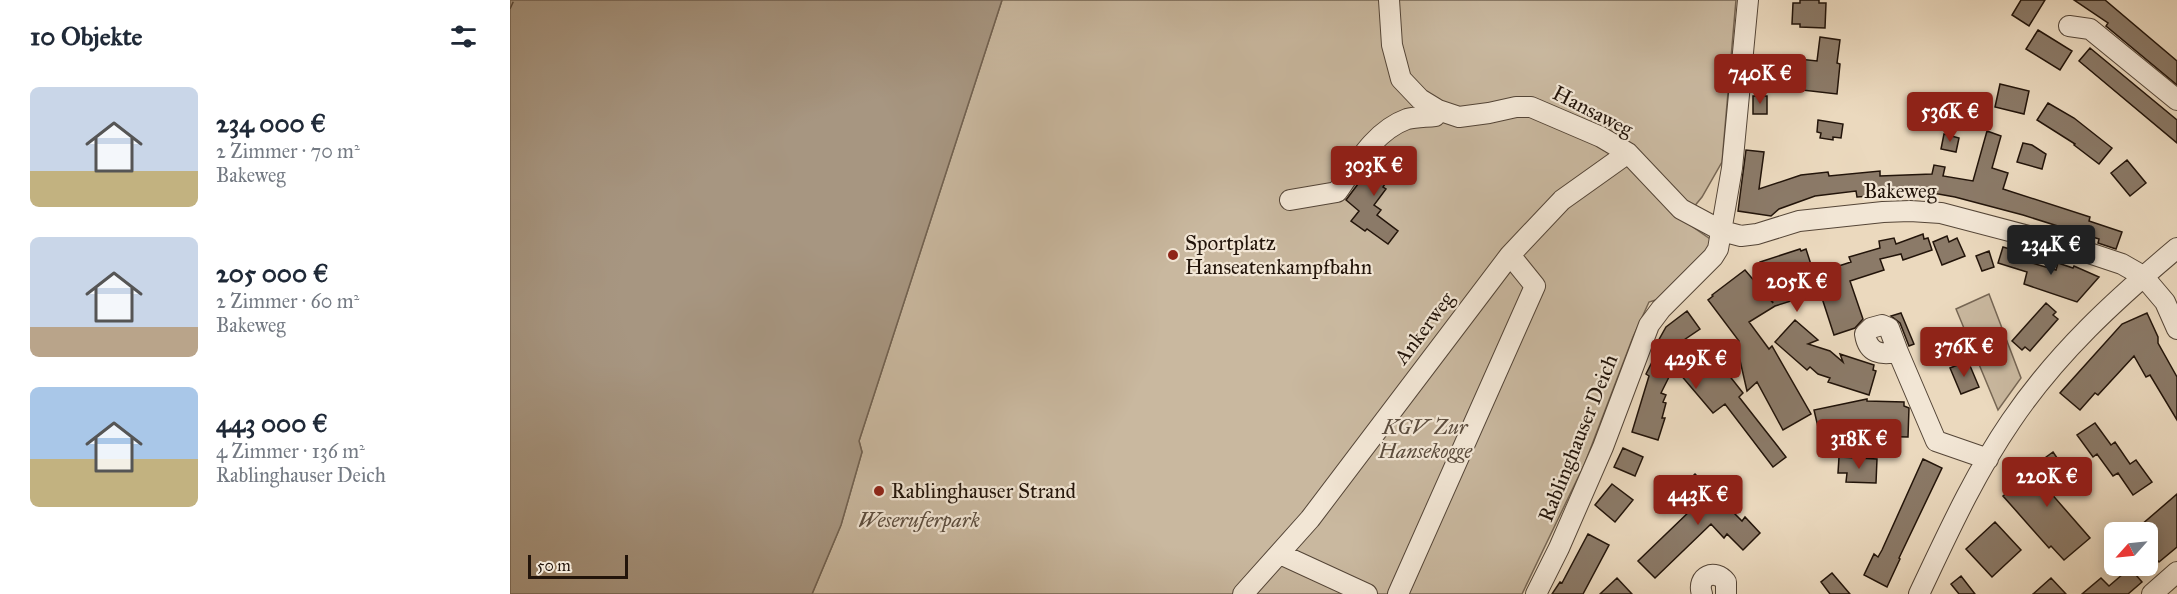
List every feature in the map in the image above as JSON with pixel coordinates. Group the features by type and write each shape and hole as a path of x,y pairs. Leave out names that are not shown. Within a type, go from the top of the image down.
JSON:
{"street":[{"name":"Hansaweg","path":"1389,0 1392,45 1401,79 1420,99 1438,110 1459,117 1516,107 1531,107 1601,137 1628,153 1681,209 1722,231"},
{"name":"Rablinghauser Deich","path":"1536,594 1559,548 1603,447 1649,325 1661,309 1713,257 1722,231 1732,168 1748,0"},
{"path":"2070,26 2090,29 2114,46 2177,100"},
{"path":"1290,200 1337,192 1372,144 1389,129 1408,119 1435,116 1438,110"},
{"name":"Ankerweg","path":"1243,594 1317,509 1510,255 1562,200 1628,153"},
{"name":"Bakeweg","path":"1722,231 1741,236 1757,234 1799,221 1901,211 1941,213 2074,248 2122,264 2144,276"},
{"path":"1918,594 1949,531 2012,419 2069,347 2106,308 2177,248"},
{"path":"1398,594 1535,286 1510,255"},
{"path":"2144,276 2165,302 2177,329"},
{"path":"1899,352 1936,441 1988,459"},
{"path":"1280,554 1367,594"},
{"path":"2152,594 2177,573"},
{"path":"1702,594 1700,586 1702,581 1709,574 1714,574 1719,575 1726,582 1726,594"}],"green space":[{"path":"1002,0 1736,0 1722,162 1702,197 1683,220 1713,241 1710,250 1662,298 1649,302 1633,337 1585,463 1522,594 812,594 841,525 862,452 859,441"},
{"path":"1989,294 2021,378 1998,410 1956,309"}],"shaded area":[{"path":"510,0 1002,0 859,441 862,452 841,525 812,594 510,594"}],"building":[{"path":"1800,0 1819,0 1819,3 1826,3 1825,28 1800,27 1800,24 1792,24 1793,3 1800,3"},
{"path":"2021,0 2045,0 2029,26 2012,15"},
{"path":"2074,0 2105,0 2177,61 2177,85 2106,26 2108,23"},
{"path":"2038,30 2072,51 2060,70 2026,49"},
{"path":"1820,37 1840,40 1837,94 1767,86 1771,56 1817,61"},
{"path":"2090,48 2177,120 2177,143 2079,61"},
{"path":"2000,84 2029,91 2024,114 1995,107"},
{"path":"1753,96 1767,96 1767,114 1753,114"},
{"path":"2048,103 2074,118 2112,148 2099,164 2075,144 2037,120"},
{"path":"1818,120 1843,124 1841,138 1833,137 1833,140 1820,138 1821,133 1817,132"},
{"path":"1987,131 2001,136 1992,168 2008,173 2003,189 2090,217 2089,221 2122,232 2116,249 2098,243 2099,239 2023,215 1927,192 1857,197 1856,191 1815,196 1779,209 1771,216 1738,211 1746,150 1764,152 1759,189 1801,175 1828,172 1829,176 1880,171 1880,176 1932,174 1934,165 1945,167 1943,176 1973,181"},
{"path":"1944,134 1959,138 1956,152 1941,149"},
{"path":"2023,143 2032,145 2046,154 2042,169 2017,162"},
{"path":"1385,148 1400,160 1383,187 1386,189 1374,205 1381,210 1377,215 1398,231 1388,244 1351,221 1359,211 1346,200"},
{"path":"2127,160 2146,183 2130,196 2111,173"},
{"path":"1923,234 1924,239 1928,238 1932,250 1903,260 1901,254 1880,259 1884,270 1850,281 1863,319 1855,328 1834,335 1820,292 1775,306 1749,322 1769,349 1772,346 1811,414 1783,430 1757,382 1747,391 1739,356 1733,345 1739,341 1708,300 1745,270 1773,303 1760,262 1806,249 1814,274 1851,262 1849,257 1880,248 1879,241 1894,238 1896,244"},
{"path":"1947,236 1949,242 1957,238 1965,256 1942,265 1933,242"},
{"path":"2003,247 2027,254 2025,261 2056,270 2058,263 2073,268 2074,266 2099,277 2077,302 2024,284 2027,272 1998,263"},
{"path":"1989,251 1994,267 1982,271 1976,256"},
{"path":"2046,303 2056,312 2053,315 2058,319 2030,351 2025,347 2022,350 2012,341"},
{"path":"1687,311 1700,329 1684,340 1686,343 1676,350 1696,376 1717,360 1743,393 1739,397 1786,457 1773,467 1725,404 1713,413 1674,367 1661,393 1666,395 1663,402 1666,403 1662,418 1665,418 1658,440 1632,432 1649,376 1646,374 1656,354 1652,352 1666,327"},
{"path":"1901,313 1914,344 1909,346 1900,323 1891,316"},
{"path":"2147,313 2158,337 2158,343 2177,377 2177,420 2150,375 2146,377 2134,356 2098,395 2095,393 2080,410 2060,393 2122,324"},
{"path":"1795,320 1818,340 1808,344 1830,351 1843,362 1840,354 1874,365 1873,370 1876,371 1869,395 1828,382 1830,378 1818,374 1810,367 1807,370 1775,342"},
{"path":"1968,361 1979,387 1961,394 1950,368"},
{"path":"1867,399 1867,401 1904,402 1904,406 1909,408 1908,437 1862,436 1822,444 1814,410"},
{"path":"2095,423 2111,445 2115,442 2130,464 2136,460 2152,482 2133,495 2118,473 2113,476 2097,454 2093,457 2077,435"},
{"path":"1623,448 1643,457 1635,476 1614,467"},
{"path":"2053,452 2070,477 2049,491 2090,538 2064,560 2051,546 2049,548 2003,496"},
{"path":"1839,457 1877,459 1876,483 1846,482 1847,473 1838,473"},
{"path":"1923,459 1942,468 1887,587 1864,575 1874,554 1878,557 1882,550"},
{"path":"1695,474 1742,521 1745,517 1760,533 1743,550 1727,534 1724,538 1711,524 1655,578 1638,561 1693,508 1677,491"},
{"path":"1612,484 1633,500 1615,522 1595,505"},
{"path":"2177,494 2177,547 2159,562 2158,522 2145,522"},
{"path":"1995,522 2021,550 1992,577 1966,549"},
{"path":"1588,534 1609,545 1583,594 1552,594 1560,582 1562,583"},
{"path":"1832,573 1850,594 1830,594 1821,582"},
{"path":"1961,576 1975,594 1959,594 1951,584"},
{"path":"2121,576 2137,576 2142,582 2128,594 2082,594 2101,578 2109,586"},
{"path":"1617,578 1632,594 1600,594"},
{"path":"2051,578 2066,594 2033,594"}],"ferry route":[{"path":"510,9 514,0"}],"place":[{"name":"Sportplatz Hanseatenkampfbahn","path":"1173,255"},
{"name":"Rablinghauser Strand","path":"879,491"}],"park label":[{"name":"KGV Zur Hansekogge","path":"1425,439"},
{"name":"Weseruferpark","path":"919,520"}]}
